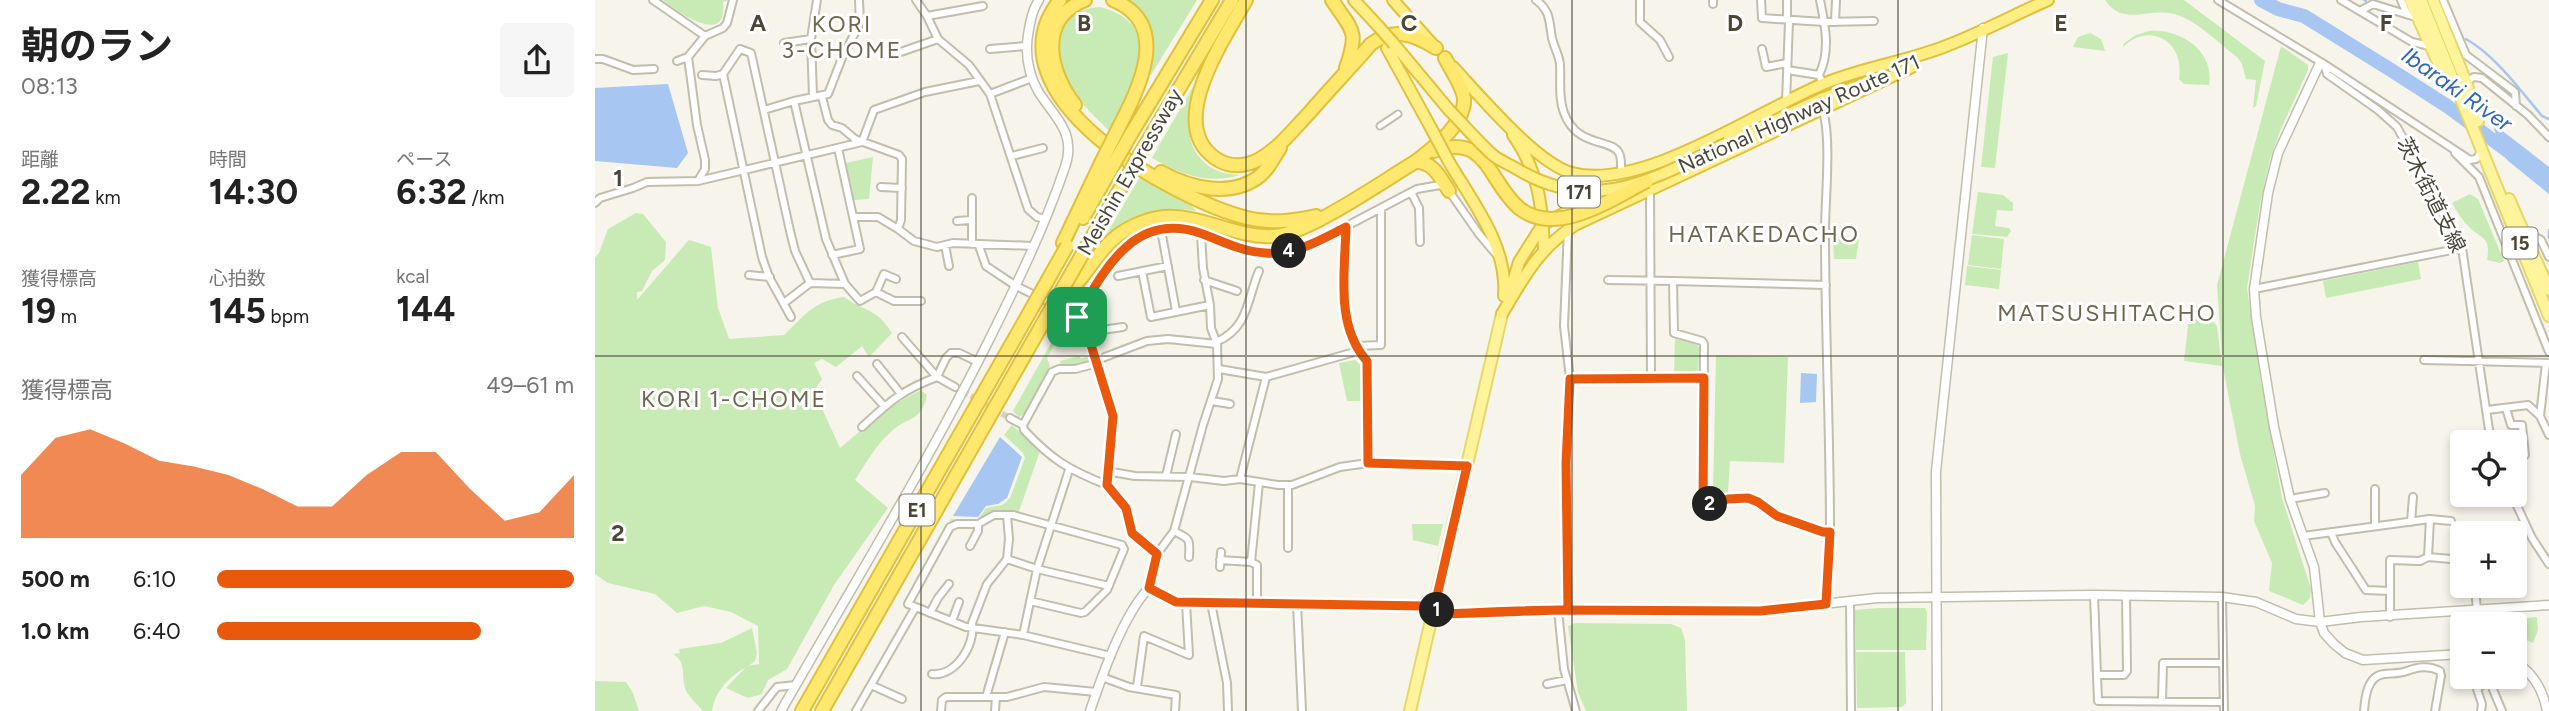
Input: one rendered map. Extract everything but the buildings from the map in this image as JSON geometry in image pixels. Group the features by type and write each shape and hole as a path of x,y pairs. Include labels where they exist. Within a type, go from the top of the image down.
{"highway":[{"path":"1059,0 1049,17 1046,29 1043,56 1046,68 1059,99 1099,138 1138,167 1176,189 1231,214 1265,222 1283,222 1330,213"},
{"path":"1085,0 1076,4 1060,19 1055,31 1052,57 1067,94 1089,120 1107,135 1171,177 1212,189 1237,186 1260,176 1268,168 1283,142 1371,44 1381,37 1394,33 1417,36 1436,48"},
{"path":"1112,0 1131,10 1138,19 1146,40 1139,86 1125,131"},
{"name":"Meishin Expressway","path":"802,711 1033,306 1125,131 1212,0"},
{"name":"Meishin Expressway","path":"823,711 1047,316 1088,256 1127,177 1232,0"},
{"path":"1246,0 1200,90 1195,119 1197,133 1208,154 1218,161 1237,166 1257,161 1283,142"},
{"path":"1332,0 1353,31 1354,39 1343,75"},
{"name":"National Highway Route 171","path":"1393,0 1500,118 1551,163 1568,172 1584,176 1621,174 1677,155 1786,102 1821,79 1945,47"},
{"name":"National Highway Route 171","path":"1356,2 1391,46 1495,156 1533,179 1557,188 1599,192 1649,185 1727,143 1821,99 1912,68 1945,47 2047,0"},
{"path":"1391,46 1449,162 1497,246 1505,284 1502,314"},
{"path":"1088,256 1117,236 1144,221 1158,217 1186,216 1244,234 1274,236 1300,230 1415,162 1459,120 1463,109 1461,91 1445,58"},
{"path":"1428,152 1450,146 1463,146 1477,153 1519,208 1527,214 1539,219 1566,218 1649,185 1912,68"},
{"path":"1500,118 1531,165 1540,198 1544,248"},
{"path":"1502,314 1519,262 1543,224 1635,179 1677,155"},
{"path":"1415,162 1424,162 1431,166 1449,191"},
{"path":"1502,314 1544,248 1568,229 1649,185"}],"main road":[{"name":"15","path":"2410,0 2430,46 2441,61 2549,316"},
{"name":"15","path":"2422,0 2441,61 2479,155 2488,170"},
{"name":"15","path":"2422,0 2462,79"},
{"name":"15","path":"2433,0 2478,121 2549,290"},
{"path":"1410,711 1502,314"}],"street":[{"path":"653,0 705,36"},
{"path":"677,61 688,57 705,36 723,28 733,0"},
{"path":"813,96 811,39 817,0"},
{"path":"764,110 828,94 860,23 859,0"},
{"path":"916,0 938,39 969,65 990,94 1028,209 1037,217 1045,219"},
{"path":"781,711 946,425 1016,286 1066,163 1067,137 1063,124 1039,92 1027,61 1026,46 1030,23 1039,0"},
{"path":"1536,0 1547,10 1551,21 1553,42 1560,65 1561,102 1568,121 1584,138 1617,149 1621,174"},
{"path":"1640,0 1640,22 1653,32 1669,57"},
{"path":"1761,0 1762,18 1824,22 1874,21"},
{"path":"1786,102 1787,0"},
{"path":"1762,49 1766,67 1787,66 1821,79 1826,61 1820,0"},
{"path":"1835,22 1836,0"},
{"path":"2218,0 2470,160 2479,155"},
{"path":"2341,0 2412,42 2430,46"},
{"path":"2360,11 2373,4 2410,15 2401,0"},
{"path":"2443,0 2466,55 2515,92 2516,106"},
{"path":"927,16 983,6"},
{"path":"1937,711 1936,471 1983,28"},
{"path":"784,43 811,39"},
{"path":"895,54 938,39"},
{"path":"990,49 1026,46"},
{"path":"702,75 723,74 740,49 751,52 795,251 810,283"},
{"path":"688,57 697,125 705,160 705,169 698,181"},
{"path":"595,59 603,59 633,70 654,69"},
{"path":"2322,64 2278,153 2268,193 2254,289 2274,427 2290,499 2314,566 2320,622 2334,645 2363,660 2450,655"},
{"name":"茨木街道支線","path":"2322,64 2326,74 2378,110 2397,127 2462,248 2489,430"},
{"path":"723,74 762,257 791,317"},
{"path":"990,94 1032,78"},
{"path":"2462,79 2482,78 2537,123 2549,137"},
{"path":"862,142 874,110 925,92 979,81"},
{"path":"822,97 832,125 842,128 855,139 902,159 901,220 898,229"},
{"path":"794,101 826,239 845,285 860,301 876,292 884,274 896,279"},
{"path":"1822,108 1826,126 1825,339 1830,532 1826,604"},
{"path":"1380,126 1398,114"},
{"path":"595,203 600,198 647,182 698,181 862,142"},
{"path":"2450,146 2479,177 2549,352"},
{"path":"832,255 860,248 838,148"},
{"path":"1012,156 1043,148"},
{"path":"1077,317 1109,263 1123,248 1140,237 1175,228 1201,234 1250,252 1269,254 1305,248 1411,192 1431,185 1449,191 1502,265"},
{"path":"1649,185 1651,379"},
{"path":"881,187 902,188"},
{"path":"1411,192 1419,208 1420,242"},
{"path":"972,198 971,220 976,245 986,266 1016,286 1077,317 1087,332 1113,416 1106,471 1107,485"},
{"path":"1219,369 1266,377 1357,348 1381,345 1384,251 1381,208"},
{"path":"854,216 879,216 914,241 937,247 953,243 1034,246"},
{"path":"957,221 971,220"},
{"path":"1346,227 1344,310 1357,348 1367,361 1368,463"},
{"path":"1568,229 1564,326 1570,379 1566,463 1568,610"},
{"path":"1161,230 1176,311"},
{"path":"1090,711 1129,618 1149,588 1157,554 1174,531 1212,401 1219,369 1217,343 1211,328 1210,305 1204,280 1201,234"},
{"path":"2537,238 2541,240 2549,257"},
{"path":"945,245 949,267"},
{"path":"2254,289 2462,248"},
{"path":"1118,276 1168,266"},
{"path":"1142,271 1151,317 1210,305"},
{"path":"1157,554 1132,533 1126,508 1107,485 1069,470 1040,447 1024,430 1023,425 1052,372 1075,369 1147,341 1168,339 1217,343 1234,332 1251,301 1253,284 1259,271"},
{"path":"749,275 770,277"},
{"path":"1204,280 1237,291"},
{"path":"1608,280 1826,285"},
{"path":"1674,281 1674,333 1702,341 1704,344 1703,502 1707,505 1728,499 1748,498 1777,516 1830,532"},
{"path":"784,303 810,283 845,285"},
{"path":"876,292 894,301 921,301"},
{"path":"1087,332 1123,327"},
{"path":"902,337 937,377 955,387"},
{"path":"862,427 910,387 937,377 951,353 959,353 978,362"},
{"path":"2424,360 2547,363 2540,416"},
{"path":"877,364 901,394"},
{"path":"856,376 884,406"},
{"path":"1240,479 1266,377"},
{"path":"1570,379 1704,378"},
{"path":"1212,401 1230,404"},
{"path":"2487,410 2528,404 2540,416 2549,435"},
{"path":"2506,408 2511,425 2522,425 2522,430"},
{"path":"1010,418 1023,425"},
{"path":"1166,476 1176,434"},
{"path":"1106,471 1135,476 1224,481 1240,479 1288,485 1340,467 1368,463 1467,466"},
{"path":"1023,635 1037,569 1069,470"},
{"path":"1251,562 1259,483"},
{"path":"1288,485 1288,548"},
{"path":"2375,489 2375,526"},
{"path":"2290,499 2325,493"},
{"path":"2411,522 2413,497"},
{"path":"2518,507 2532,538 2549,564"},
{"path":"932,674 942,675 947,672 967,652 974,628 972,623 987,584 1007,559 1007,515"},
{"path":"1030,601 1081,613 1098,601 1109,586 1124,549 1122,545 1007,515 994,516 978,524 957,524 950,527 908,604 974,628 1023,635 1111,656"},
{"path":"2303,536 2430,519 2451,521"},
{"path":"2428,557 2430,519"},
{"path":"970,547 978,531 978,524"},
{"path":"1174,531 1190,541 1189,557"},
{"path":"2331,532 2366,590 2390,591"},
{"path":"1221,552 1220,564 1251,562 1257,565 1257,603"},
{"path":"2390,617 2390,560 2420,561 2428,557 2450,559"},
{"path":"1007,559 1109,586"},
{"path":"930,613 949,584"},
{"path":"1149,588 1169,599 1186,603 1425,606 1444,614 1558,610 1760,611 1850,600 2094,595 2251,600 2296,619 2320,622 2549,605"},
{"path":"2094,595 2098,701 2224,702"},
{"path":"2097,675 2124,675 2127,671 2126,596"},
{"path":"2222,597 2224,711"},
{"path":"2476,598 2477,611"},
{"path":"1850,600 1851,711"},
{"path":"952,621 959,602"},
{"path":"1137,687 1144,636 1189,655 1186,603"},
{"path":"1211,603 1227,683 1228,711"},
{"path":"1297,603 1302,711"},
{"path":"856,711 915,608"},
{"path":"1558,610 1567,680 1576,711"},
{"path":"986,697 1005,632"},
{"path":"2416,657 2416,667"},
{"path":"2162,701 2163,663 2223,663"},
{"path":"2364,711 2365,694 2375,677 2405,672 2416,667 2439,671 2441,676 2435,711"},
{"path":"2527,671 2537,682 2547,711"},
{"path":"1102,677 1176,695 1175,711"},
{"path":"1547,684 1567,680"},
{"path":"758,711 777,687 796,685"},
{"path":"871,685 902,699"},
{"path":"941,711 942,701 946,697 1007,696 1044,687 1096,692"},
{"path":"2477,689 2482,704 2480,711"},
{"path":"2494,689 2502,711"},
{"path":"995,711 996,697"}],"green space":[{"path":"663,0 729,0 723,2 722,16 718,23 710,25 690,18"},
{"path":"1129,0 1197,0 1151,75 1150,34 1143,15"},
{"path":"2105,0 2184,0 2265,61 2256,106 2253,108 2256,80 2246,79 2237,57 2199,27 2183,17 2165,12 2120,13"},
{"path":"1101,7 1122,16 1135,29 1140,44 1134,79 1110,132 1069,87 1059,61 1058,46 1065,25 1083,10"},
{"path":"2149,31 2172,33 2193,44 2207,62 2209,85 2184,84 2179,79 2177,54 2163,39 2144,36 2133,39 2123,47 2123,44 2136,35"},
{"path":"2090,33 2101,39 2105,51 2073,47 2078,37"},
{"path":"2281,46 2308,65 2308,70 2270,159 2247,288 2282,498 2311,589 2310,598 2303,605 2269,591 2272,563 2254,521 2255,506 2240,454 2223,368 2217,285"},
{"path":"2008,53 1995,168 1981,167 1993,57"},
{"path":"1198,78 1201,80 1189,118 1192,143 1197,154 1206,163 1221,172 1240,175 1216,179 1194,176 1152,158"},
{"path":"873,157 869,199 854,200 846,163"},
{"path":"1140,177 1190,204 1196,211 1171,209 1147,212 1126,222 1105,237"},
{"path":"1978,192 2003,195 2013,203 2013,211 1997,210 1995,226 2009,228 2011,231 2007,237 1972,234"},
{"path":"2470,194 2478,199 2504,261 2500,263 2487,260 2487,243 2466,224 2452,203"},
{"path":"636,213 643,214 666,242 665,260 652,271 642,291 637,292 637,300 689,240 711,247 718,308 729,339 784,335 817,306 844,297 881,319 892,333 869,357 862,346 836,367 822,359 814,363 822,379 814,391 840,448 886,409 921,390 927,395 918,414 887,435 855,480 888,508 834,585 787,669 768,680 762,694 748,698 726,688 746,667 724,685 716,697 712,711 703,711 688,694 681,662 673,654 680,653 679,649 721,643 752,628 757,653 755,661 748,666 759,664 758,626 731,612 704,606 677,613 655,594 608,583 595,574 595,258 608,229"},
{"path":"1837,235 1859,239 1856,259 1834,259 1833,239"},
{"path":"1972,235 2004,239 2001,269 1968,265"},
{"path":"2418,262 2421,279 2326,298 2323,281"},
{"path":"1967,266 2001,270 1999,289 1965,285"},
{"path":"2189,316 2210,318 2217,326 2222,366 2184,361"},
{"path":"1064,320 1065,326 1047,358 1050,366 1024,414 1019,417 1013,411"},
{"path":"1675,339 1695,343 1699,347 1698,371 1693,375 1674,374"},
{"path":"1092,354 1093,361 1074,367 1060,365 1060,361 1080,356 1081,359"},
{"path":"1716,355 1788,357 1784,463 1730,461 1728,492 1713,495"},
{"path":"1355,360 1363,367 1362,401 1347,401 1339,363"},
{"path":"1012,425 1040,451 1018,514 1010,513 978,521 950,521 978,519 986,508 1002,505 1010,498 1025,458 1004,435"},
{"path":"1412,524 1443,524 1438,546 1413,540"},
{"path":"1925,608 1926,650 1856,650 1855,610"},
{"path":"2537,617 2538,630 2533,643 2527,640 2527,618"},
{"path":"1576,623 1671,624 1681,628 1685,640 1687,711 1586,711 1578,692 1568,626"},
{"path":"1856,652 1905,652 1906,703 1902,707 1857,708"},
{"path":"595,681 626,682 639,711 595,711"}],"water":[{"path":"668,84 688,153 677,168 595,161 595,88"},
{"path":"2491,122 2549,167 2549,194 2507,160"},
{"path":"1801,373 1817,374 1816,402 1800,403"},
{"path":"1000,437 1022,457 1007,498 998,504 986,506 978,517 953,516"}],"waterway":[{"name":"Ibaraki River","path":"2261,0 2278,9 2304,16 2447,106 2517,158"},
{"path":"2466,39 2497,64 2542,116 2549,119"},
{"path":"2549,230 2549,238"}],"tunnel":[{"path":"955,387 1010,418"}],"district":[{"name":"KORI 3-CHOME","path":"842,37"},
{"name":"HATAKEDACHO","path":"1764,234"},
{"name":"MATSUSHITACHO","path":"2107,313"},
{"name":"KORI 1-CHOME","path":"734,399"}],"route":[{"path":"1077,317 1087,332 1113,416 1106,471 1107,485 1126,508 1132,533 1157,554 1149,588 1176,602 1384,604 1425,606 1444,614 1558,610 1760,611 1826,604 1830,532 1777,516 1748,498 1728,499 1707,505 1703,502 1704,378 1570,379 1566,463 1568,610 1558,610 1527,611 1444,614 1434,609 1467,466 1368,463 1367,361 1358,351 1344,310 1346,227 1305,248 1269,254 1250,252 1189,230 1175,228 1140,237 1123,248 1109,263 1077,317"}]}
